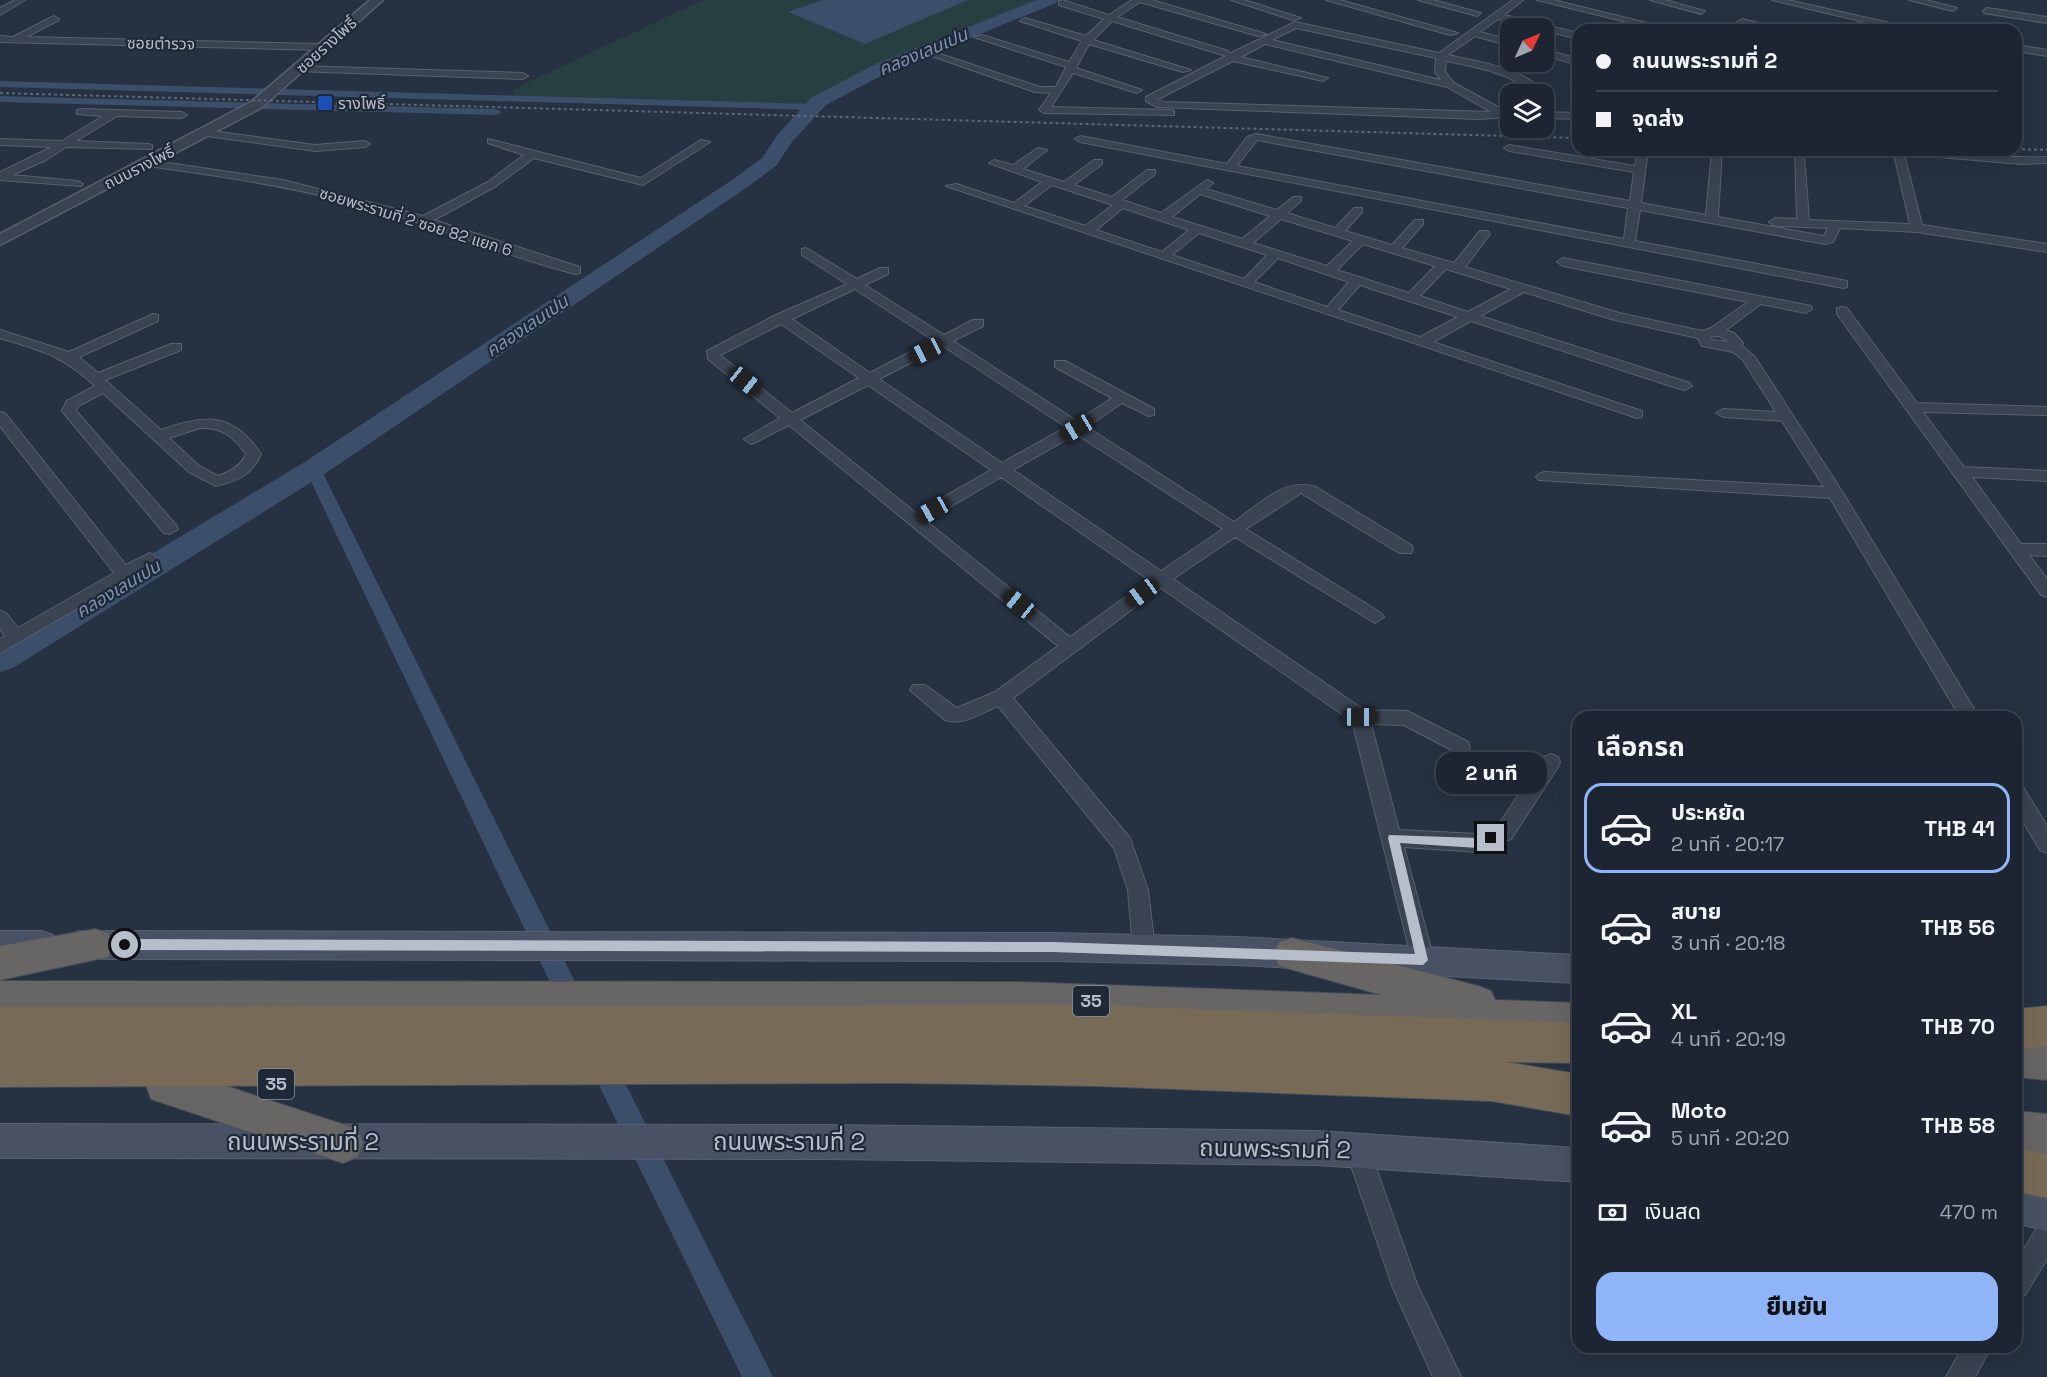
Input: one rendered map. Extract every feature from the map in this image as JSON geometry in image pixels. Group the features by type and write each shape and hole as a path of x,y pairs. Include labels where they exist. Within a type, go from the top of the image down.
{"highway":[{"path":"0,963 95,945"},
{"path":"1292,954 1536,1019"},
{"name":"35","path":"0,998 1053,1000 1211,1004 1572,1021"},
{"path":"0,1027 1114,1026 1442,1040 1572,1042"},
{"path":"2022,1028 2047,1026"},
{"path":"2022,1059 2047,1061"},
{"path":"0,1066 874,1062 1095,1065 1491,1080 1572,1094"},
{"name":"35","path":"0,1087 848,1080 1357,1090 1572,1100"},
{"path":"165,1085 344,1143"},
{"path":"2022,1132 2047,1134"},
{"path":"2022,1171 2047,1176"}],"main road":[{"path":"0,945 491,944 586,947 758,945 1144,949 1423,960 1572,969"},
{"path":"2022,1017 2047,1020"},
{"name":"ถนนพระรามที่ 2","path":"0,1141 691,1142 1317,1148 1572,1165"},
{"path":"2022,1194 2047,1196"},
{"path":"2022,1207 2047,1213"}],"street":[{"path":"0,12 21,0"},
{"name":"ซอยรางโพธิ์","path":"273,92 377,0"},
{"path":"1500,111 1450,85 1263,38 1140,0 1110,17 1089,41 1058,91 1050,97 1044,110 1500,122"},
{"path":"1235,0 1296,18"},
{"path":"1330,0 1453,33"},
{"path":"1450,85 1440,72 1442,56 1519,0"},
{"path":"1541,0 1645,24"},
{"path":"1654,0 1701,11"},
{"path":"1776,0 1890,24"},
{"path":"1795,0 1893,24"},
{"path":"1913,0 1953,8"},
{"path":"1423,2 1477,13"},
{"path":"1062,3 1227,55 1323,78"},
{"path":"1987,11 2047,20"},
{"path":"1396,18 1406,12"},
{"path":"1496,16 1572,35"},
{"path":"14,39 54,19"},
{"path":"1025,21 1186,70"},
{"path":"1742,22 1751,24"},
{"path":"1500,114 1479,116 1161,105 1150,99 1227,55 1295,25 1442,56 1507,74 1530,84"},
{"path":"1473,33 1500,40"},
{"path":"979,37 1137,90"},
{"name":"ซอยตำรวจ","path":"0,39 322,47"},
{"path":"2022,40 2047,43"},
{"path":"2022,49 2047,53"},
{"path":"934,55 1040,90 1058,91 1063,95 1069,110"},
{"path":"1554,55 1572,60"},
{"path":"298,69 523,76"},
{"name":"ถนนรางโพธิ์","path":"0,240 204,133 273,92"},
{"path":"81,112 182,115"},
{"path":"0,177 42,158 116,112"},
{"path":"1554,115 1572,116"},
{"path":"1554,123 1572,124"},
{"path":"204,133 315,148 365,144"},
{"path":"1231,166 1251,139 1256,137 1825,240 1829,239 1835,226"},
{"path":"1080,139 1843,284"},
{"path":"492,141 532,154 644,182 705,142"},
{"path":"0,142 148,147"},
{"path":"1509,148 1638,170"},
{"path":"1015,170 1042,150"},
{"path":"424,220 492,184 532,154"},
{"path":"1629,243 1642,156"},
{"path":"1717,156 1717,220"},
{"path":"1798,156 1803,222"},
{"path":"1899,156 1917,228"},
{"path":"1966,156 2047,160"},
{"path":"1065,186 1098,162"},
{"name":"ซอยพระรามที่ 2 ซอย 82 แยก 6","path":"148,163 251,176 326,192 424,220 576,270"},
{"path":"994,163 1685,386"},
{"path":"1087,231 1151,172"},
{"path":"0,177 77,184"},
{"path":"1016,207 1051,181"},
{"path":"1164,217 1210,181"},
{"path":"952,186 1636,414"},
{"path":"1200,191 1630,320 1709,333"},
{"path":"1244,244 1281,215 1297,199"},
{"path":"1337,232 1358,210"},
{"path":"1717,220 1917,228 2047,248"},
{"path":"1395,249 1419,222"},
{"path":"1164,256 1197,229"},
{"path":"1457,268 1484,234"},
{"path":"1329,271 1361,239"},
{"path":"806,252 1234,529 1376,617"},
{"path":"1247,283 1275,254"},
{"path":"1563,262 1806,309"},
{"path":"1412,297 1444,264"},
{"path":"884,271 781,318 713,353 1070,646"},
{"path":"1330,311 1358,280"},
{"path":"1422,342 1522,288"},
{"path":"1759,300 1709,333 1704,340 1712,346 1723,349 1734,346 1748,357 1835,493 1966,711"},
{"path":"1842,311 2047,591"},
{"path":"69,357 153,318"},
{"path":"781,318 1360,717 1407,718 1461,747"},
{"path":"752,439 945,342 978,323"},
{"path":"0,334 69,357 101,382 194,469 216,481 234,476 251,464 254,454 229,427 211,422 188,425 160,436"},
{"path":"170,529 69,411 72,404 101,382 176,347"},
{"path":"1060,364 1149,412"},
{"path":"915,520 1077,428 1122,397"},
{"path":"1912,407 2047,411"},
{"path":"1723,413 1786,417"},
{"path":"0,416 124,574"},
{"path":"1961,472 2047,476"},
{"path":"1544,477 1835,493"},
{"path":"919,690 951,715 959,715 1001,697 1160,580 1293,489 1302,488 1405,549"},
{"path":"2017,549 2047,550"},
{"path":"0,648 150,559"},
{"path":"0,617 16,638"},
{"path":"1001,697 1123,844 1138,890 1144,949"},
{"path":"1360,717 1423,960"},
{"path":"1393,838 1478,843 1504,833 1551,762"},
{"path":"2022,803 2047,844"},
{"path":"1358,1151 1406,1288 1447,1377"},
{"path":"2022,1276 2047,1235"},
{"path":"1960,1377 1974,1353"}],"green space":[{"path":"703,0 822,0 789,12 865,44 968,0 1038,0 856,77 807,105 514,95 512,91"}],"water":[{"path":"822,0 968,0 865,44 788,12"}],"waterway":[{"name":"คลองเลนเปน","path":"0,660 313,469 742,182 769,162 785,138 819,101 884,67 1050,0"},
{"path":"0,84 813,107"},
{"path":"0,99 496,112"},
{"path":"313,469 573,1004"},
{"path":"600,1060 696,1257 758,1377"}],"railway":[{"path":"0,93 1572,138"},
{"path":"2022,149 2047,150"}],"place":[{"name":"รางโพธิ์","path":"325,103"}],"route":[{"path":"125,945 1053,947 1236,951 1423,960 1393,838 1478,843 1491,838"}]}
